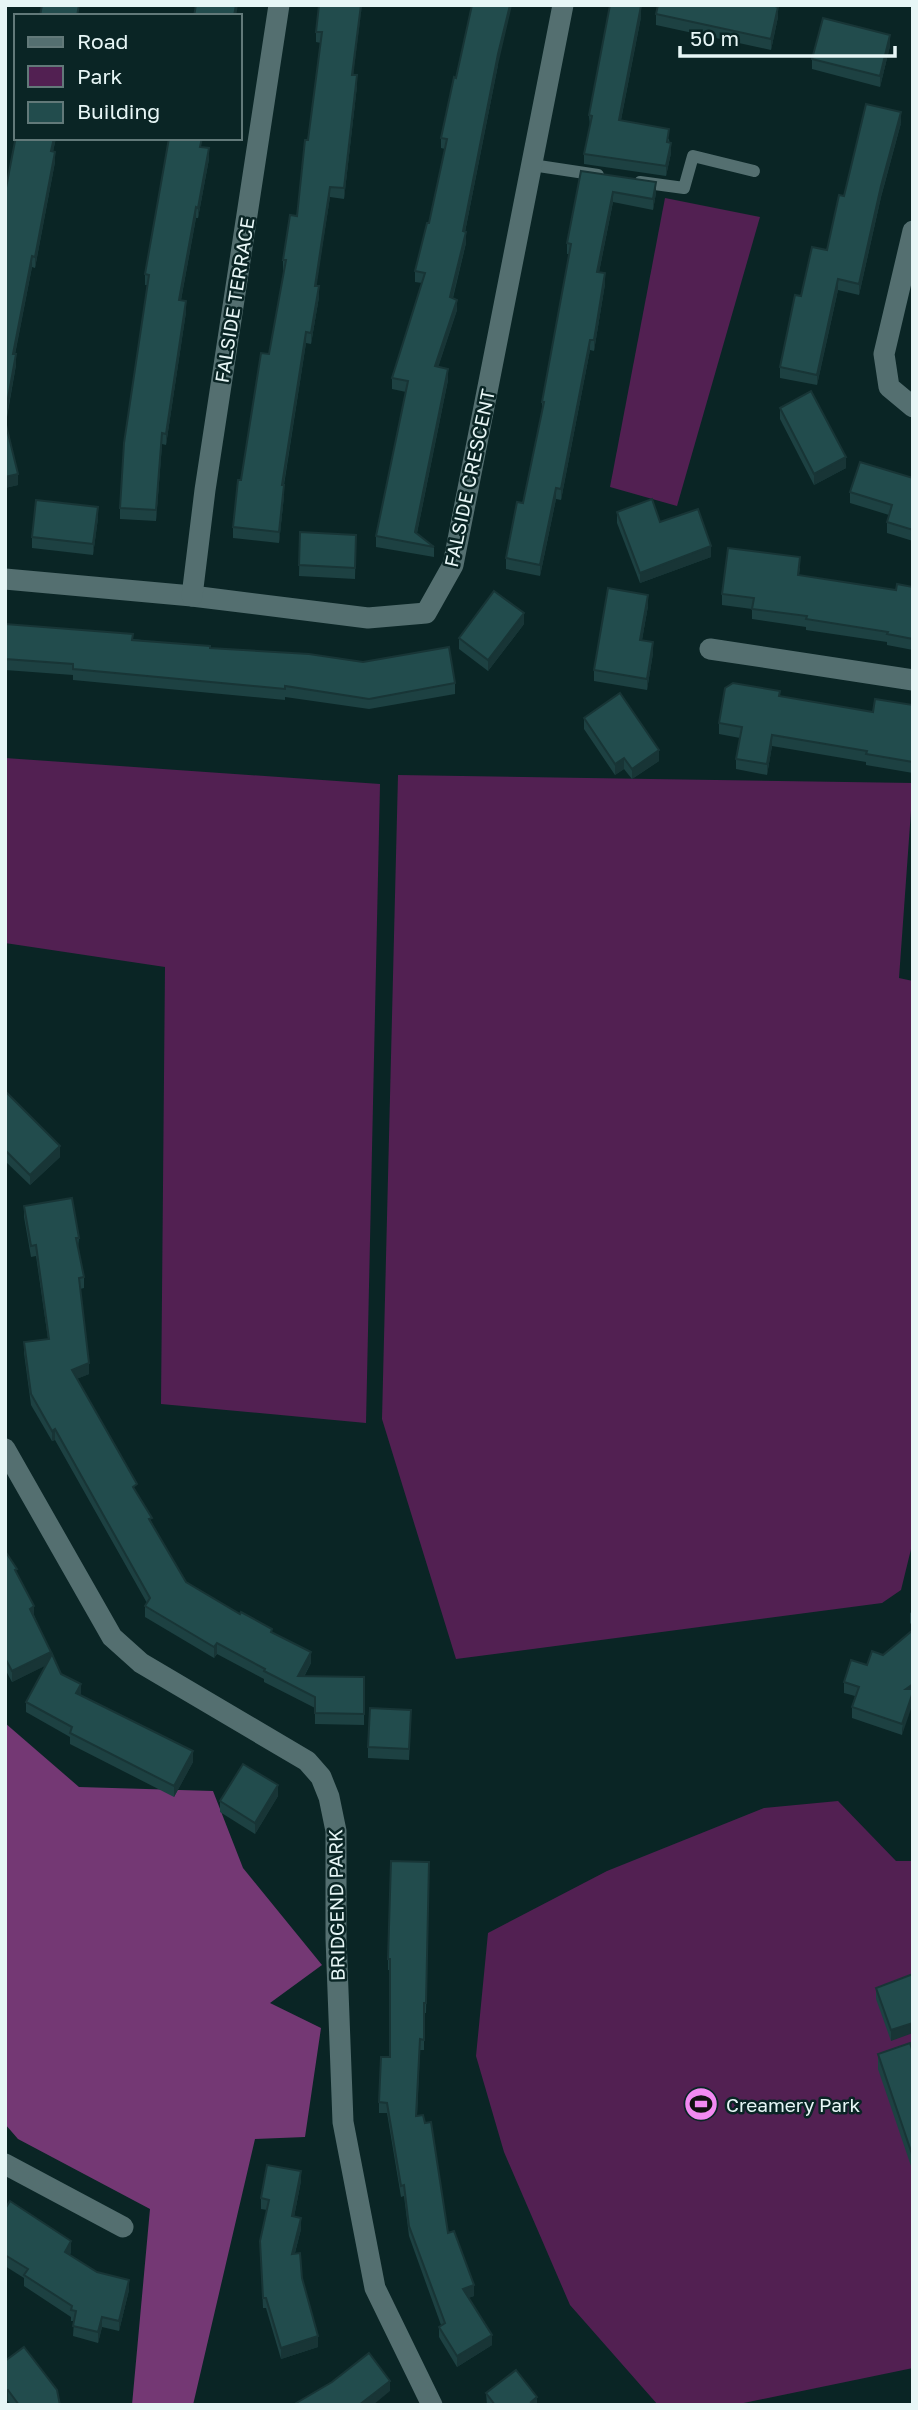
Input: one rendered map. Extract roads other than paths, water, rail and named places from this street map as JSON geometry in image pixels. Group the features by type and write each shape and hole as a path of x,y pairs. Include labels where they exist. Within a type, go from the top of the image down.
{"street":[{"name":"FALSIDE TERRACE","path":"192,596 205,490 279,5"},
{"name":"FALSIDE CRESCENT","path":"5,579 192,596 368,618 426,613 453,565 563,5"},
{"path":"913,231 884,354 889,387 913,407"},
{"path":"710,649 913,680"},
{"name":"BRIDGEND PARK","path":"5,1449 113,1637 141,1663 307,1761 321,1777 329,1797 336,1831 335,1938 343,2122 375,2288 432,2405"},
{"path":"6,2166 123,2227"}],"lane":[{"path":"532,165 684,188 693,156 754,171"}],"place":[{"name":"Creamery Park","path":"701,2104"}]}
